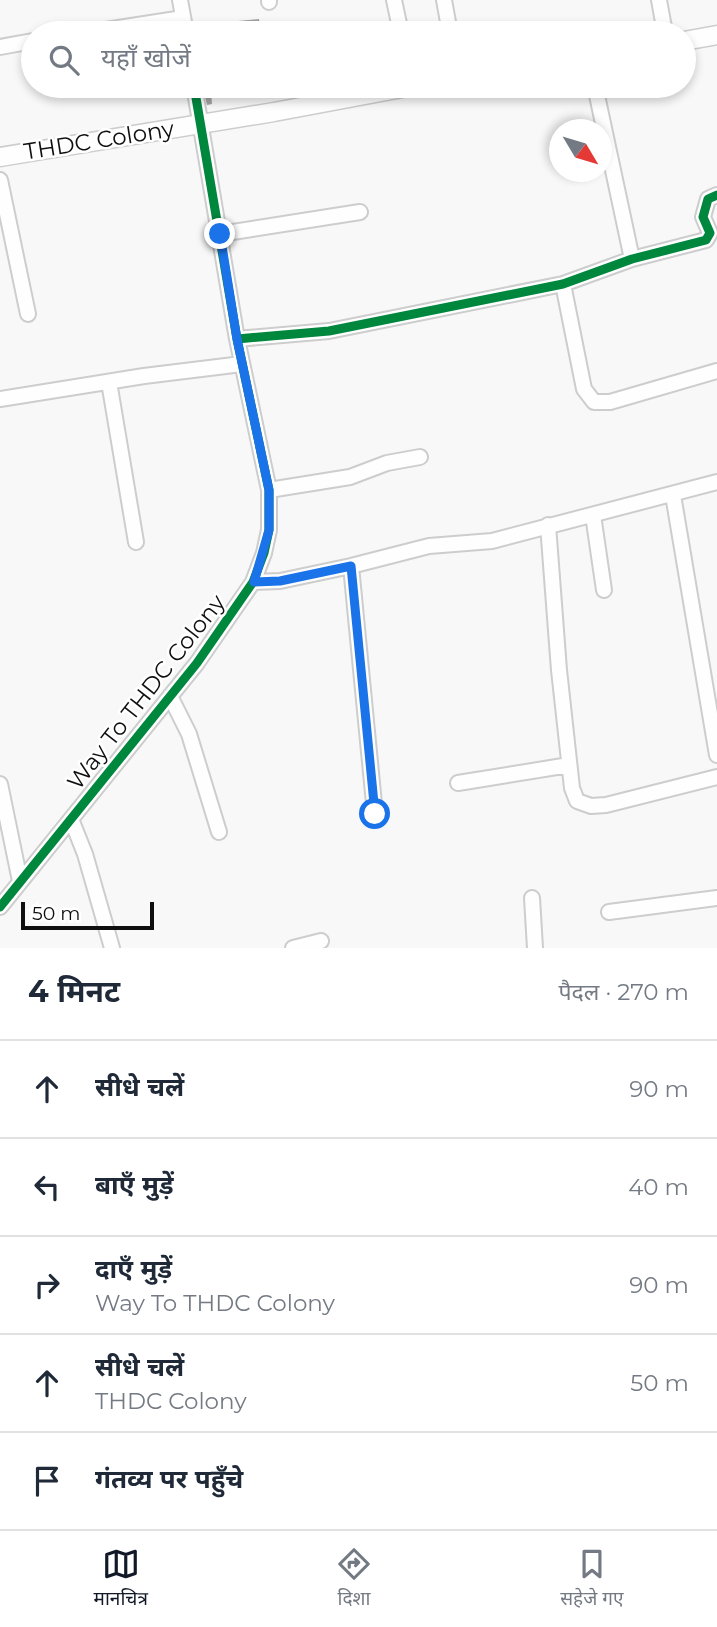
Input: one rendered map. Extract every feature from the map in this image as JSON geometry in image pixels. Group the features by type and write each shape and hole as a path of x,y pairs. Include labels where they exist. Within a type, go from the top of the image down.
{"street":[{"path":"180,0 184,21"},
{"path":"394,0 398,21"},
{"path":"444,0 448,21"},
{"path":"659,0 663,21"},
{"path":"164,21 183,18"},
{"path":"696,39 717,35"},
{"path":"0,47 21,43"},
{"name":"THDC Colony","path":"196,98 241,359"},
{"name":"THDC Colony","path":"0,157 345,98"},
{"path":"598,98 632,259"},
{"path":"0,180 28,314"},
{"path":"237,339 329,331 563,284 632,259 706,240 710,233 703,217 708,199 717,195"},
{"path":"220,234 360,212"},
{"path":"563,284 584,389 594,402 610,402 717,371"},
{"path":"0,399 241,359"},
{"name":"Way To THDC Colony","path":"0,907 197,663 254,582 269,530 269,490 241,359"},
{"path":"109,382 136,542"},
{"path":"269,490 350,477 387,463 420,457"},
{"path":"254,582 280,581 351,566 412,549 492,541 717,482"},
{"path":"673,495 717,755"},
{"path":"593,515 604,590"},
{"path":"548,525 569,765 577,801 591,806 606,805 717,778"},
{"path":"351,566 375,814"},
{"path":"170,696 189,734 219,832"},
{"path":"458,783 569,765"},
{"path":"0,784 20,881"},
{"path":"71,819 85,854 112,948"},
{"path":"532,898 532,948"},
{"path":"608,912 717,898"},
{"path":"293,948 321,941"}],"building":[{"path":"205,98 212,98 212,104 207,105"}],"cycle path":[{"path":"0,907 197,663 253,582 264,553 269,530 269,490 237,339 196,98"},
{"path":"237,339 329,331 563,284 632,259 706,240 710,233 703,217 708,199 717,195"}],"route":[{"path":"220,234 237,339 269,490 269,530 254,582 280,581 351,566 375,814"}]}
